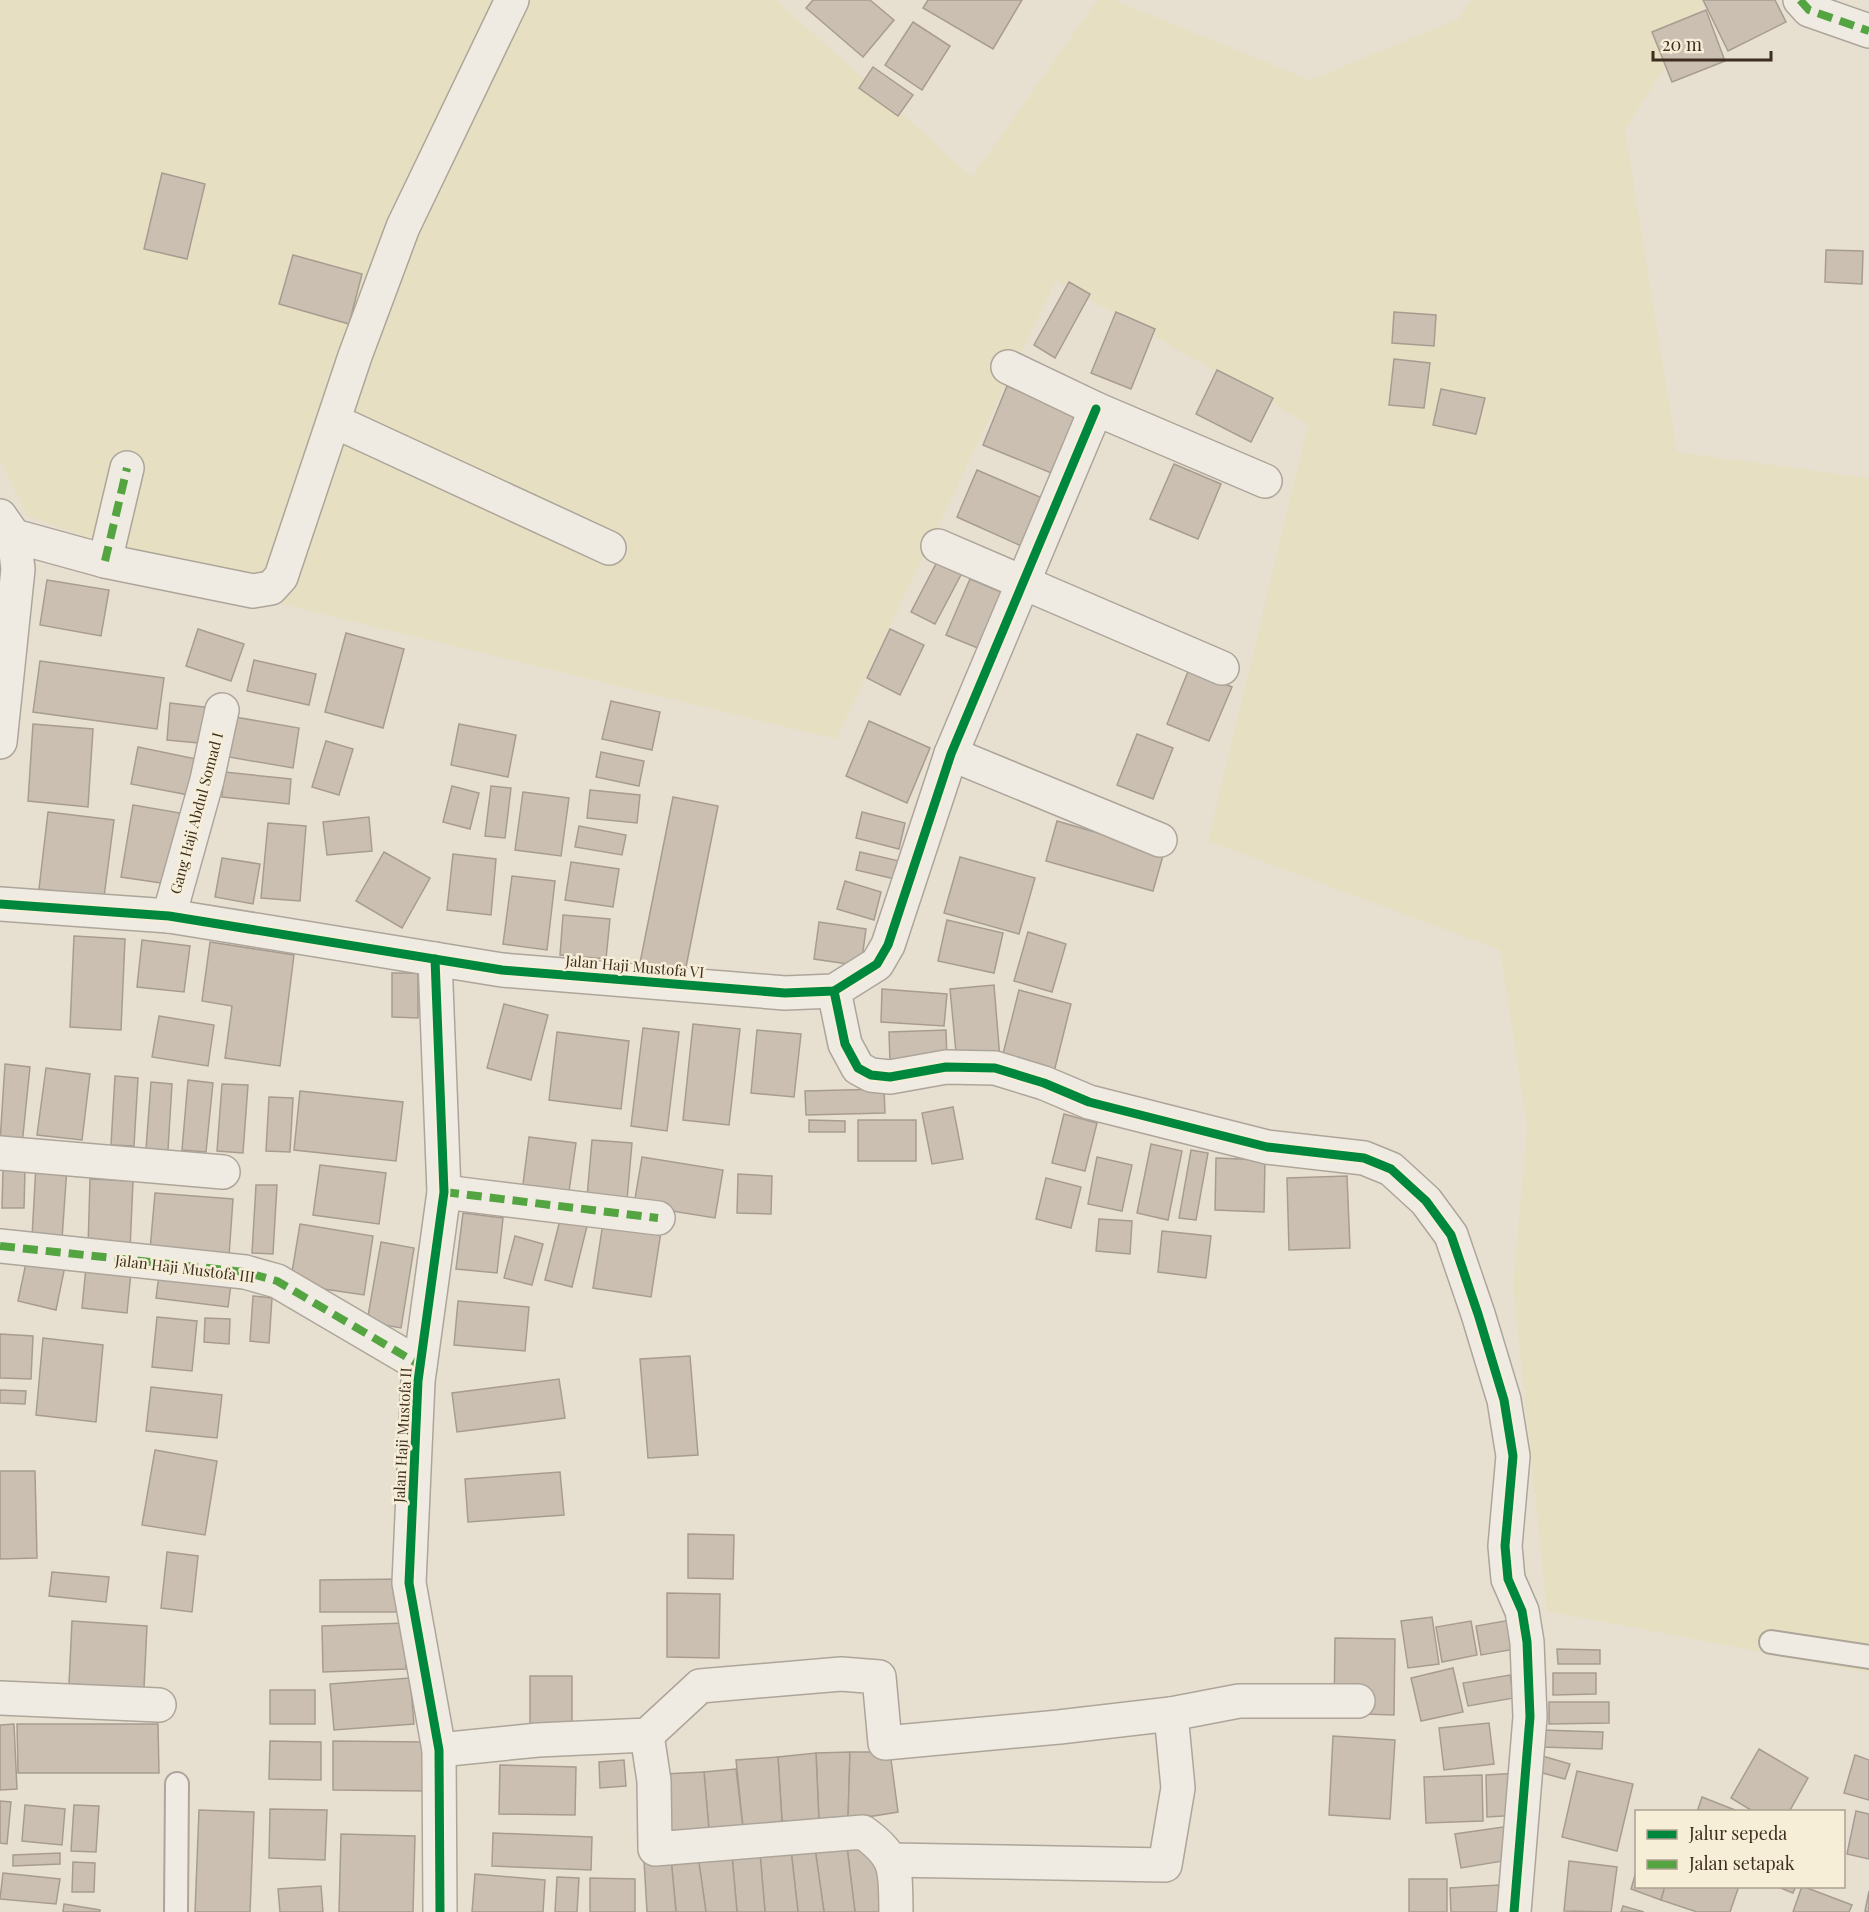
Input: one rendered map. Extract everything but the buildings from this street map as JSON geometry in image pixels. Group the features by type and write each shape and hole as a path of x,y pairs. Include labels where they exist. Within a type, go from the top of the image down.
{"street":[{"path":"7,526 105,561 253,591 271,588 281,576 354,356 403,227 512,0"},
{"path":"1800,0 1809,10 1869,31"},
{"path":"1008,367 1096,409 1265,481"},
{"path":"1096,409 951,754 888,945 877,964 834,992 845,1044 858,1068 871,1075 890,1077 946,1067 995,1068 1044,1083 1089,1102 1267,1147 1364,1158 1391,1169 1426,1201 1451,1235 1478,1314 1504,1400 1513,1456 1505,1546 1508,1579 1522,1611 1527,1642 1530,1717 1514,1912"},
{"path":"334,421 609,548"},
{"path":"105,561 127,468"},
{"path":"0,742 18,569 7,526"},
{"path":"938,546 1222,668"},
{"name":"Gang Haji Abdul Somad I","path":"169,916 207,780 222,710"},
{"path":"951,754 1160,840"},
{"name":"Jalan Haji Mustofa VI","path":"0,903 169,916 525,972 785,993 834,992"},
{"name":"Jalan Haji Mustofa II","path":"435,959 444,1192 420,1365 410,1583 439,1750 440,1912"},
{"path":"0,1154 223,1172"},
{"path":"444,1192 658,1218"},
{"name":"Jalan Haji Mustofa III","path":"0,1246 245,1272 277,1281 420,1365"},
{"path":"439,1750 538,1740 647,1735 700,1686 841,1674 879,1677 885,1743 1171,1714 1239,1701 1358,1701"},
{"path":"0,1698 159,1705"},
{"path":"891,1860 1165,1864 1178,1788 1171,1714"},
{"path":"647,1735 654,1782 655,1849 862,1832 883,1846 895,1868 896,1912"}],"lane":[{"path":"1771,1642 1869,1657"},
{"path":"176,1912 177,1784"}],"shaded area":[{"path":"0,0 776,0 972,177 1097,0 1114,0 1310,80 1458,19 1471,0 1707,0 1625,130 1677,452 1869,478 1869,1673 1547,1611 1513,1288 1527,1127 1500,950 1208,841 1308,424 1056,280 836,739 268,601 27,516 0,461"}],"marked path":[{"path":"1800,0 1809,10 1869,31"},
{"path":"105,561 127,468"},
{"path":"444,1192 658,1218"},
{"path":"0,1246 245,1272 277,1281 420,1365"}],"cycle path":[{"path":"0,904 169,916 502,970 785,993 834,991 877,964 888,945 951,754 1096,409"},
{"path":"435,959 444,1192 418,1381 409,1583 439,1750 440,1912"},
{"path":"834,991 845,1044 858,1068 871,1075 890,1077 946,1067 995,1068 1044,1083 1089,1102 1267,1147 1364,1158 1391,1169 1426,1201 1451,1235 1478,1314 1504,1400 1513,1456 1505,1546 1508,1579 1522,1611 1527,1642 1530,1717 1514,1912"}]}
